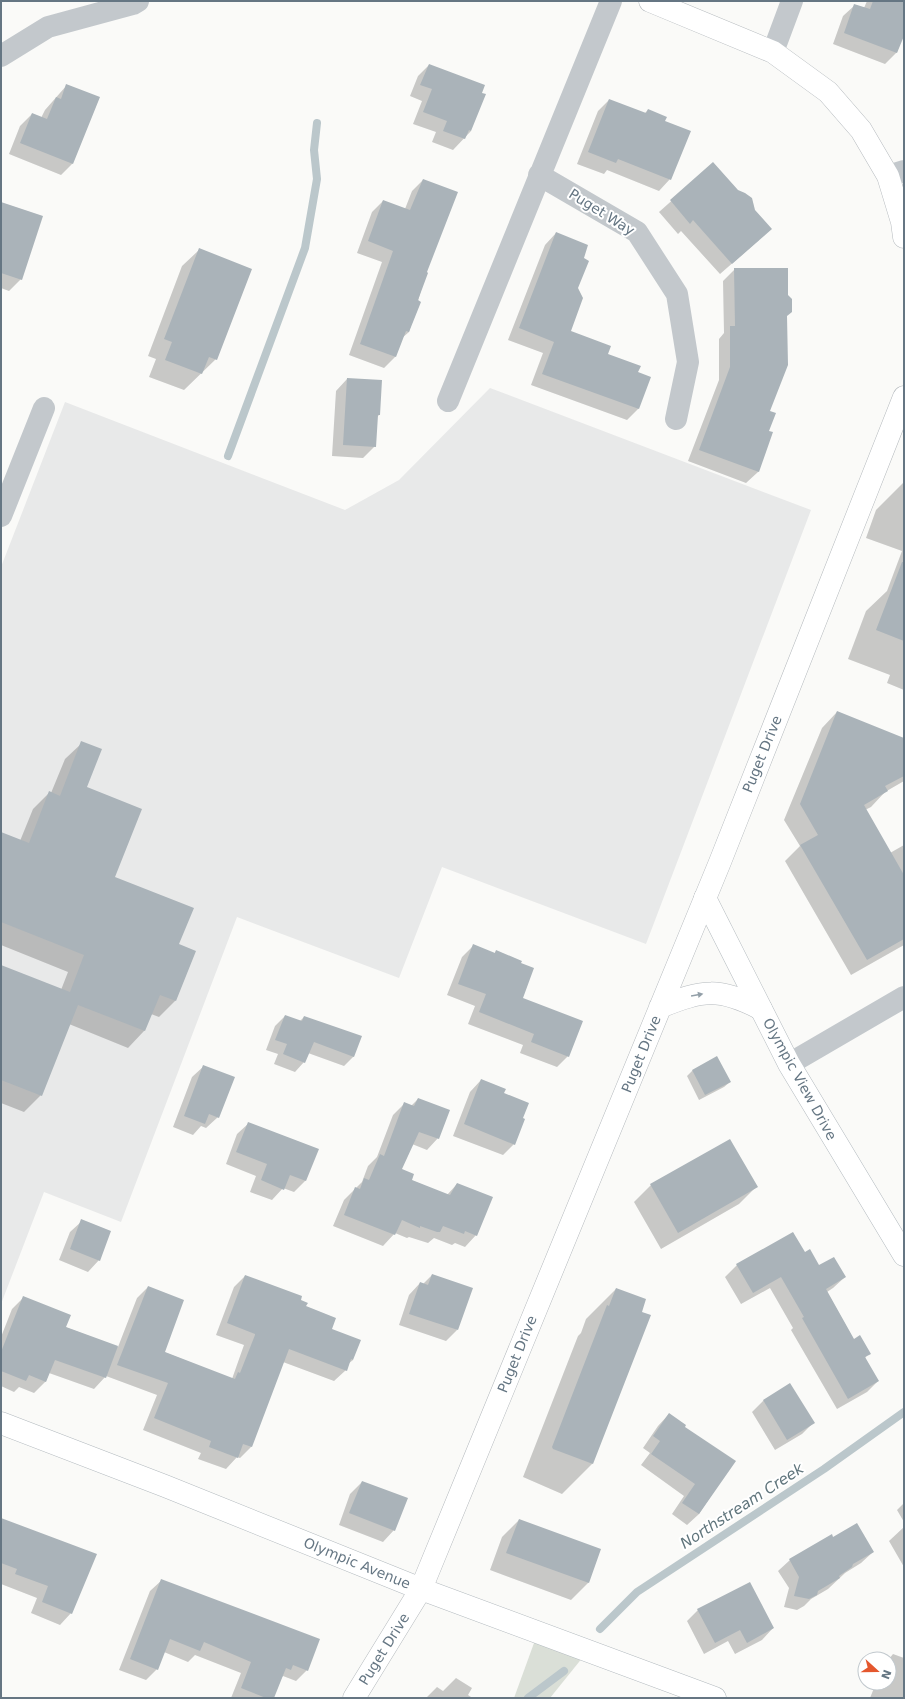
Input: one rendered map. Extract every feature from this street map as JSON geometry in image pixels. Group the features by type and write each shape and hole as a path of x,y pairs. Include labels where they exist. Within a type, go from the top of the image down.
{"main road":[{"path":"650,1 773,52 828,92 856,122 896,173 904,237"},
{"name":"Puget Drive","path":"354,1698 421,1589 705,898 904,399"},
{"name":"Olympic View Drive","path":"705,898 788,1064 904,1255"},
{"path":"660,1007 688,996 705,993 741,999 761,1009"},
{"name":"Olympic Avenue","path":"1,1423 165,1486 421,1589 703,1696"}],"street":[{"path":"1,56 48,28 134,4 138,1"},
{"path":"448,401 611,1"},
{"path":"773,52 792,1"},
{"name":"Puget Way","path":"539,175 637,232 676,294 688,362 676,419"},
{"path":"1,516 44,408"},
{"path":"788,1064 904,997"}],"shaded area":[{"path":"490,388 811,510 646,944 442,867 399,978 237,917 121,1222 44,1192 1,1304 1,567 65,402 345,510 399,480"},
{"path":"538,1632 583,1657 550,1698 514,1698"}],"building":[{"path":"873,1 904,1 904,36 897,53 844,33 854,4 870,9"},
{"path":"429,64 485,85 482,93 486,94 471,131 469,130 465,139 443,131 447,121 423,112 432,89 420,85"},
{"path":"66,84 100,97 73,164 20,143 32,113 47,119 56,97 61,99"},
{"path":"609,99 646,113 648,109 667,117 665,121 691,131 671,180 618,159 616,163 588,152"},
{"path":"713,162 738,190 752,198 755,210 772,229 732,264 693,220 690,224 670,200"},
{"path":"423,179 458,192 427,272 428,273 418,300 421,302 409,332 406,331 396,357 360,344 393,251 368,241 383,200 410,210"},
{"path":"1,202 43,216 22,280 1,273"},
{"path":"556,232 588,245 584,258 589,261 578,288 583,298 571,331 611,346 608,354 641,366 638,372 651,377 639,409 542,374 554,342 519,328"},
{"path":"199,248 252,269 217,360 209,357 202,374 165,360 172,342 164,339"},
{"path":"734,268 788,268 788,295 792,299 792,312 787,316 788,365 770,411 776,413 769,431 773,432 759,472 699,450 730,367 730,326 735,326"},
{"path":"347,378 382,380 376,447 343,445"},
{"path":"902,562 904,562 904,641 876,630"},
{"path":"837,711 904,738 904,776 885,786 888,791 864,805 904,875 904,939 867,960 800,845 818,835 800,804"},
{"path":"81,741 102,749 87,787 142,809 115,877 194,908 179,944 196,951 176,1001 160,995 145,1031 78,1005 42,1096 1,1080 1,965 70,992 84,955 1,922 1,832 29,843 49,791 60,796"},
{"path":"473,944 495,953 496,950 534,968 523,998 583,1021 569,1057 531,1042 534,1034 479,1012 486,994 458,984"},
{"path":"285,1015 302,1021 304,1016 362,1036 354,1057 314,1042 305,1063 283,1054 287,1044 275,1040"},
{"path":"717,1056 731,1082 705,1095 692,1070"},
{"path":"203,1065 235,1077 219,1118 209,1114 205,1124 184,1116"},
{"path":"481,1079 506,1089 504,1093 529,1103 523,1118 525,1119 515,1145 464,1124"},
{"path":"418,1098 450,1110 439,1139 419,1132 402,1169 414,1174 412,1180 450,1195 457,1183 493,1197 477,1236 465,1231 464,1234 443,1226 440,1232 437,1232 420,1226 420,1228 402,1220 395,1235 344,1215 355,1187 360,1189 364,1178 369,1180 380,1154 384,1156 404,1102 414,1106"},
{"path":"248,1122 319,1149 306,1181 290,1175 284,1190 261,1180 267,1164 236,1152"},
{"path":"730,1139 758,1187 678,1233 650,1184"},
{"path":"81,1219 111,1231 100,1261 70,1249"},
{"path":"793,1232 805,1252 810,1249 819,1265 834,1257 846,1277 826,1289 854,1339 860,1335 871,1354 865,1357 879,1381 848,1399 802,1318 804,1317 781,1277 753,1293 736,1264"},
{"path":"432,1274 473,1288 458,1330 409,1314 420,1282 428,1285"},
{"path":"245,1275 302,1296 301,1300 308,1303 306,1306 336,1318 332,1329 361,1340 353,1360 351,1359 347,1371 289,1349 252,1447 243,1444 238,1458 209,1447 211,1441 154,1418 168,1383 117,1365 148,1286 184,1300 165,1352 235,1379 238,1372 240,1373 255,1335 227,1323"},
{"path":"616,1288 646,1299 642,1312 651,1315 593,1464 553,1449 552,1447 607,1305 609,1306"},
{"path":"23,1296 71,1315 66,1327 118,1346 106,1378 55,1360 46,1382 29,1375 26,1381 1,1371 1,1352"},
{"path":"790,1383 815,1423 787,1440 763,1400"},
{"path":"669,1413 686,1425 685,1427 736,1461 699,1514 682,1503 695,1484 651,1454 660,1441 653,1436"},
{"path":"362,1481 408,1498 395,1531 349,1513"},
{"path":"1,1518 97,1554 72,1614 42,1602 48,1586 15,1574 17,1569 1,1563"},
{"path":"519,1519 601,1549 589,1583 506,1553"},
{"path":"857,1523 874,1552 853,1564 852,1567 839,1576 840,1578 818,1591 817,1595 809,1599 794,1596 799,1577 789,1559 832,1534 833,1537"},
{"path":"161,1579 320,1639 308,1671 293,1665 291,1670 286,1668 274,1698 266,1698 241,1688 251,1662 204,1642 200,1651 170,1639 158,1670 130,1659"},
{"path":"750,1582 774,1628 747,1643 740,1630 715,1643 697,1609"}],"waterway":[{"path":"228,456 305,248 317,179 314,150 317,123"},
{"name":"Northstream Creek","path":"600,1629 637,1592 824,1469 904,1412"},
{"name":"Northstream Creek","path":"528,1698 564,1671"}]}
